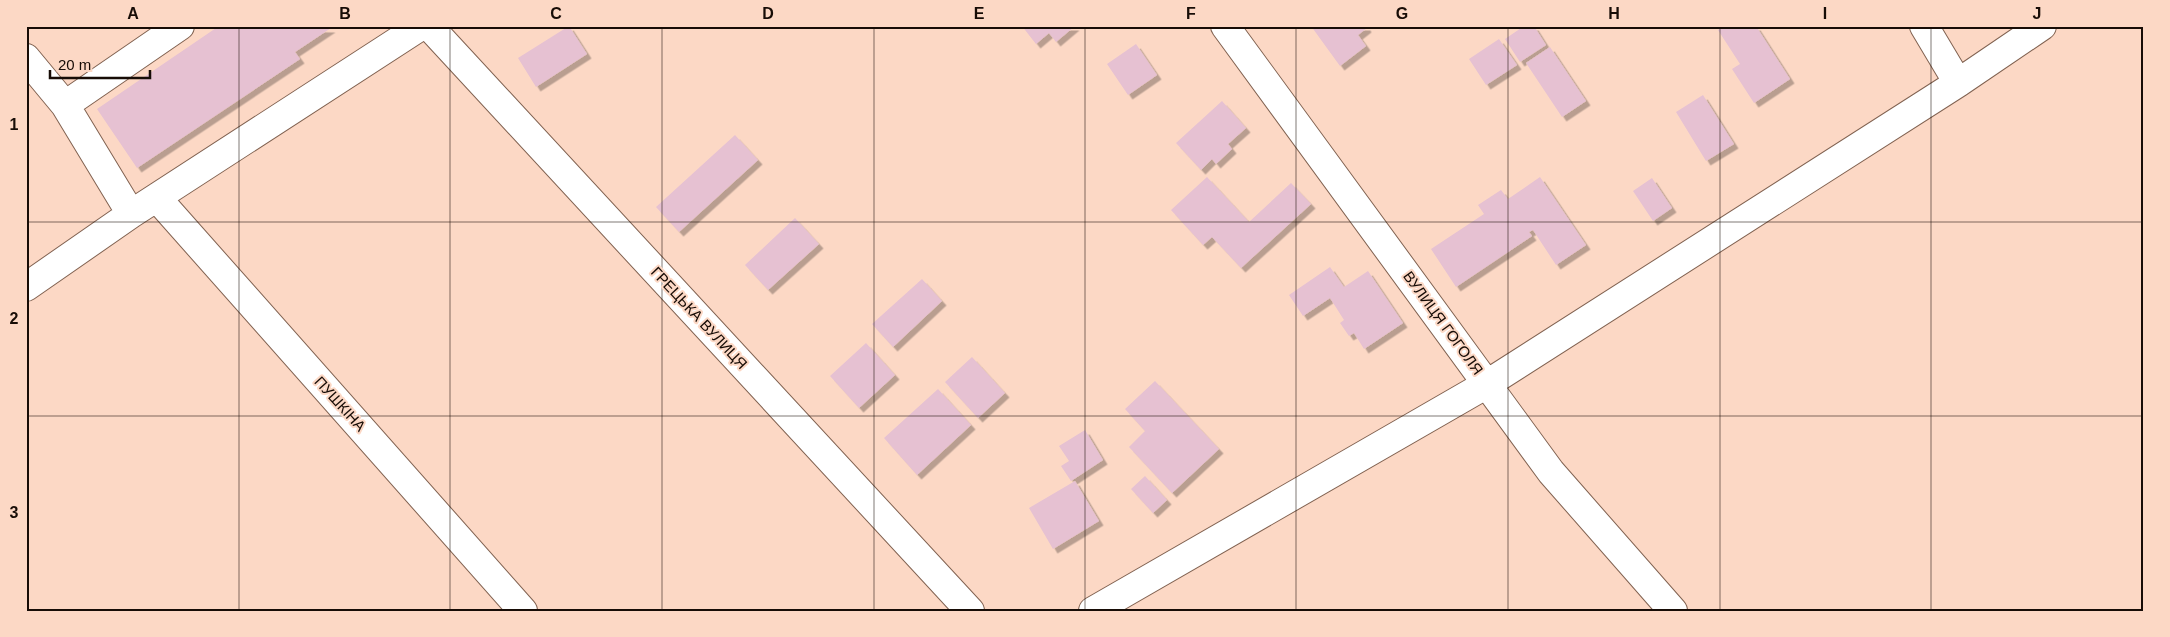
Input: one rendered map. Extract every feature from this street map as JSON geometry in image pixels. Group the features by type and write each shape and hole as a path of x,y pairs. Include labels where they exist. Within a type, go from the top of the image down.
{"street":[{"path":"65,104 180,26"},
{"path":"26,287 131,214 421,26"},
{"name":"ГРЕЦЬКА ВУЛИЦЯ","path":"429,26 970,611"},
{"name":"ВУЛИЦЯ ГОГОЛЯ","path":"1225,26 1552,472 1673,611"},
{"path":"1924,26 1958,83"},
{"path":"1093,611 1487,384 1958,83 2042,26"},
{"path":"26,58 65,104 131,214"},
{"name":"ПУШКІНА","path":"157,198 524,611"}],"building":[{"path":"219,26 331,28 295,52 300,59 137,168 97,109"},
{"path":"569,26 587,54 536,87 518,58"},
{"path":"1022,26 1075,26 1056,42 1049,33 1036,44"},
{"path":"1311,26 1366,26 1367,28 1358,35 1366,46 1340,66"},
{"path":"1524,26 1534,26 1546,45 1520,62 1505,39"},
{"path":"1725,26 1756,26 1790,79 1754,103 1732,69 1740,64 1718,30"},
{"path":"1499,39 1517,65 1486,85 1469,59"},
{"path":"1136,44 1157,75 1128,95 1107,64"},
{"path":"1550,47 1586,101 1562,117 1526,63"},
{"path":"1703,95 1734,144 1706,161 1676,112"},
{"path":"1222,101 1246,128 1228,144 1232,149 1216,164 1212,159 1201,170 1176,143"},
{"path":"735,135 758,160 679,232 656,207"},
{"path":"1207,177 1249,222 1291,183 1311,204 1241,268 1212,237 1203,245 1171,210"},
{"path":"1540,177 1586,245 1556,265 1533,230 1529,232 1532,236 1456,287 1431,249 1484,214 1478,205 1501,190 1508,199"},
{"path":"1652,178 1672,208 1653,221 1633,191"},
{"path":"795,218 819,244 768,290 745,265"},
{"path":"1330,267 1344,287 1368,271 1403,323 1364,349 1354,333 1349,336 1340,323 1344,320 1330,298 1303,316 1289,295"},
{"path":"922,279 942,301 893,347 872,324"},
{"path":"866,343 895,375 859,408 830,376"},
{"path":"972,357 1005,393 978,418 945,382"},
{"path":"1155,381 1219,449 1172,493 1129,447 1145,431 1125,409"},
{"path":"938,389 971,425 917,475 884,438"},
{"path":"1085,430 1103,460 1071,481 1061,466 1069,461 1059,446"},
{"path":"1145,476 1167,500 1153,513 1131,489"},
{"path":"1075,481 1099,521 1053,549 1029,508"}]}
